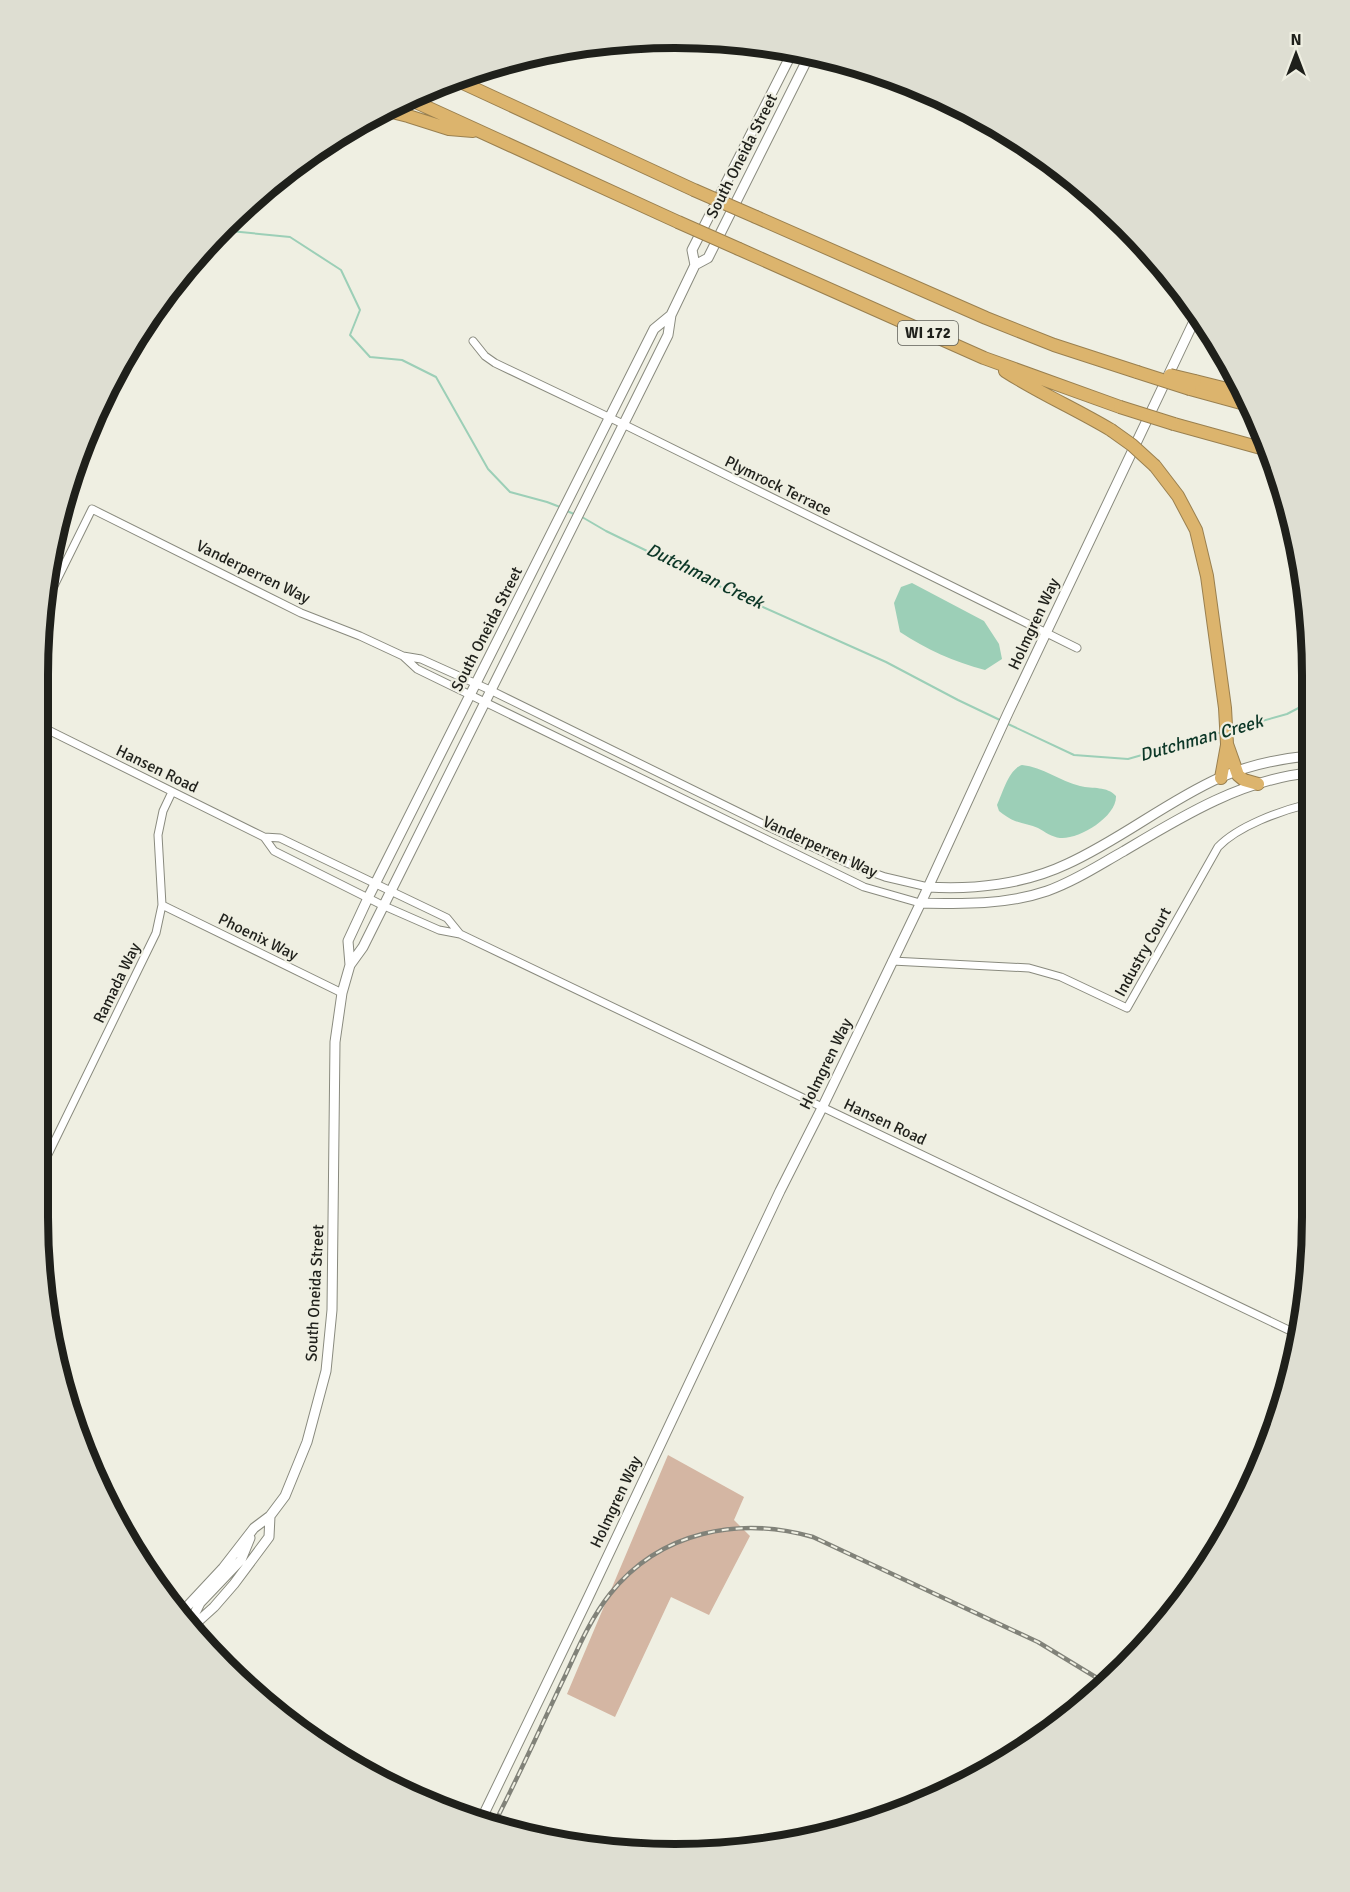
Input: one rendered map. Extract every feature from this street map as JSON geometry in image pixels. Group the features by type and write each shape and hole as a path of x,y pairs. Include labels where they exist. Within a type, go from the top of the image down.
{"highway":[{"name":"WI 172","path":"465,84 694,190 986,318 1054,345 1140,373 1192,385 1239,402"},
{"name":"WI 172","path":"419,103 984,358 1120,407 1259,447"},
{"path":"397,113 449,129 482,132"},
{"path":"984,358 1111,430 1155,466 1178,496 1196,530 1207,576 1225,708 1227,744 1221,778"},
{"path":"1192,385 1234,392"},
{"path":"1227,744 1237,772 1244,780 1258,784"}],"street":[{"name":"South Oneida Street","path":"185,1608 223,1568 255,1528 270,1516 285,1496 307,1442 326,1371 332,1303 335,1042 342,993 350,965 363,946 668,335 671,315 694,265 692,250 789,59"},
{"name":"South Oneida Street","path":"694,265 708,258 806,62"},
{"name":"South Oneida Street","path":"350,965 348,941 368,898 654,329 671,315"},
{"name":"Holmgren Way","path":"483,1814 780,1191 928,887 1193,323"},
{"name":"Plymrock Terrace","path":"473,341 485,356 495,363 610,417 1077,648"},
{"name":"Vanderperren Way","path":"54,585 92,508 301,613 403,656 422,659 490,690 840,860 885,877 928,887 957,889 978,887 1024,878 1065,866 1221,778 1280,760 1302,757"},
{"name":"Vanderperren Way","path":"403,656 417,669 864,887 920,903 964,904 1012,901 1046,891 1073,880 1164,827 1227,794 1302,774"},
{"name":"Hansen Road","path":"48,730 264,837 280,838 447,918 460,934"},
{"name":"Ramada Way","path":"48,1155 151,946 160,920 162,905 158,835 163,811 172,792"},
{"name":"Industry Court","path":"892,961 1029,968 1061,977 1127,1008 1218,847 1225,840 1248,827 1302,806"},
{"name":"Hansen Road","path":"264,837 274,851 382,905 440,930 460,934 1291,1331"},
{"name":"Phoenix Way","path":"162,905 342,993"},
{"path":"197,1622 234,1584 269,1537 270,1516"},
{"path":"193,1617 200,1603 241,1560 255,1528"}],"shaded area":[{"path":"912,583 984,621 999,644 1002,659 985,670 941,654 900,632 894,603 901,587"},
{"path":"1022,765 1037,768 1080,786 1108,791 1116,796 1115,804 1095,826 1068,838 1054,837 1038,828 1015,821 999,811 997,805 1013,771"},
{"path":"668,1455 744,1497 734,1520 750,1536 709,1615 671,1597 615,1717 567,1694"}],"waterway":[{"name":"Dutchman Creek","path":"233,231 290,237 341,270 360,310 350,335 370,357 402,360 436,377 488,469 510,492 560,507"},
{"name":"Dutchman Creek","path":"565,510 576,515"},
{"name":"Dutchman Creek","path":"582,517 754,603 886,662 1002,721"},
{"name":"Dutchman Creek","path":"1230,730 1287,714 1302,706"},
{"name":"Dutchman Creek","path":"1008,724 1074,755 1128,759 1222,732"}],"railway":[{"path":"497,1818 591,1622 603,1603 630,1573 652,1556 677,1543 702,1534 729,1529 757,1528 813,1537 1038,1642 1098,1679"}]}
